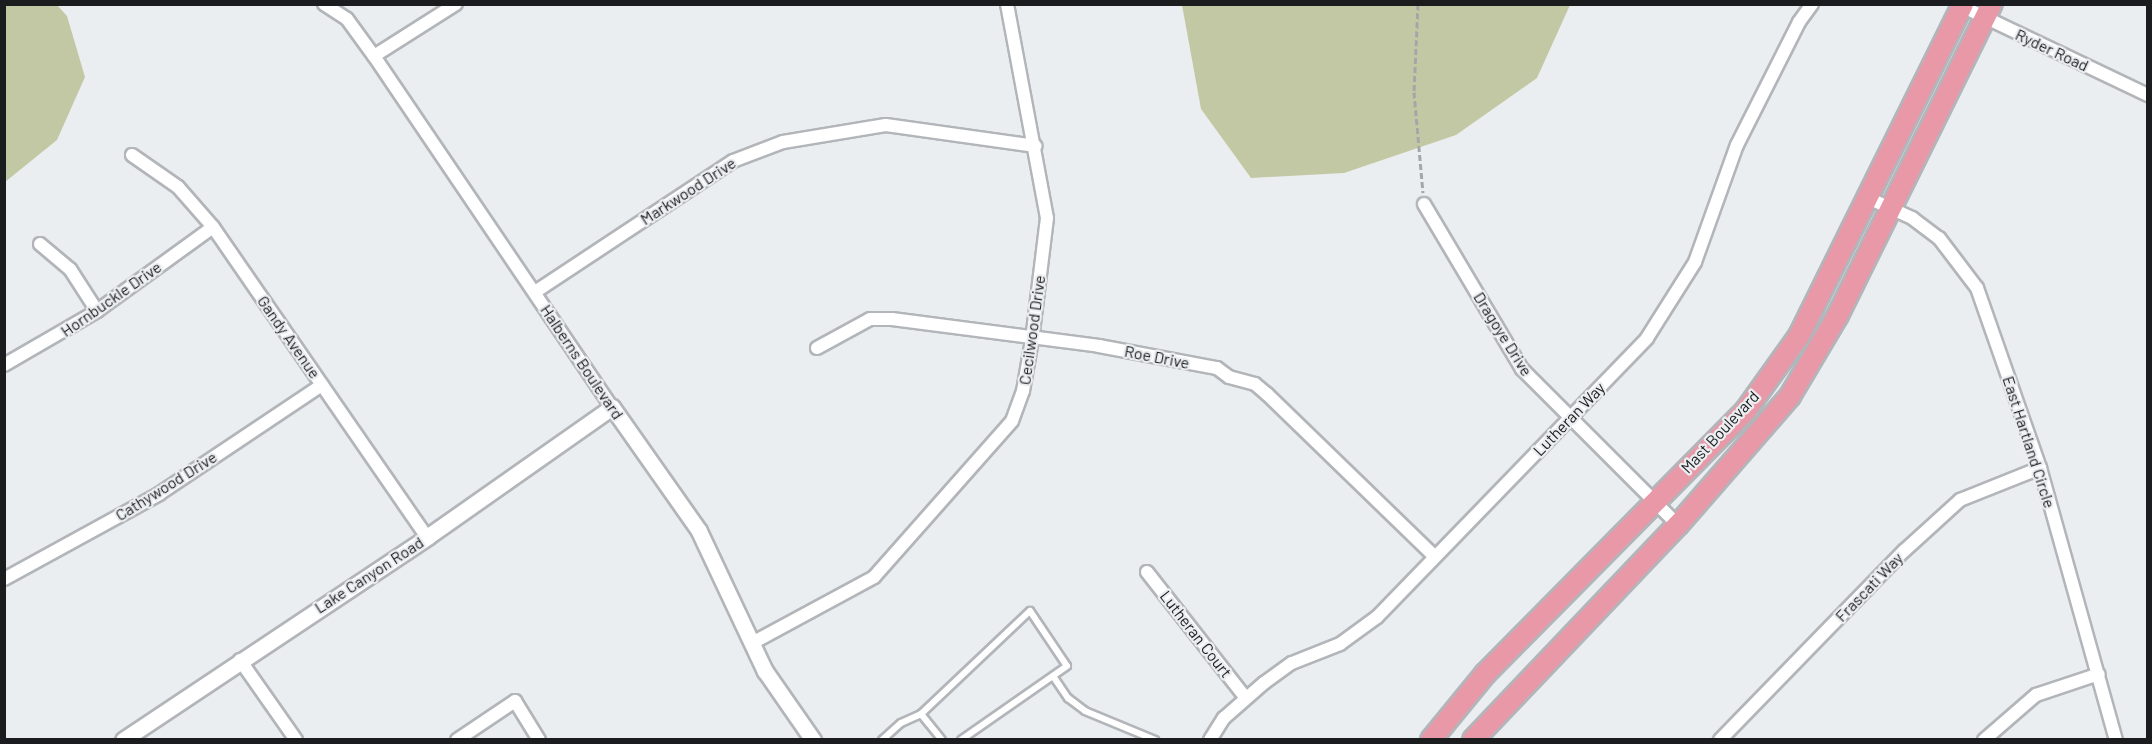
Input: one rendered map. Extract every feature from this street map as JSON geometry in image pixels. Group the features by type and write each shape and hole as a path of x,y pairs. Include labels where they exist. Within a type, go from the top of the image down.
{"main road":[{"name":"Mast Boulevard","path":"1431,740 1485,674 1746,410 1799,336 1961,5"},
{"name":"Mast Boulevard","path":"1473,740 1678,525 1790,396 1838,315 1988,12"}],"street":[{"name":"Halberns Boulevard","path":"324,4 347,19 374,56 699,531 775,687 813,740"},
{"path":"374,56 456,4"},
{"name":"Cecilwood Drive","path":"754,642 864,586 890,562 1012,420 1023,392 1032,340 1047,218 1036,146 1022,94 1006,4"},
{"name":"Lutheran Way","path":"1210,740 1245,697 1292,663 1340,644 1377,617 1434,555 1571,419 1647,338 1674,300 1695,262 1737,145 1799,22 1812,4"},
{"name":"Ryder Road","path":"1961,5 1988,12 2148,95"},
{"name":"Markwood Drive","path":"535,292 733,161 783,142 886,125 1036,146"},
{"name":"Gandy Avenue","path":"132,155 178,187 213,227 427,537"},
{"name":"East Hartland Circle","path":"1866,197 1912,219 1940,238 1977,288 2040,468 2116,740"},
{"name":"Dragoye Drive","path":"1424,204 1522,369 1678,525"},
{"name":"Hornbuckle Drive","path":"4,365 97,311 213,227"},
{"path":"40,244 69,269 97,311"},
{"name":"Roe Drive","path":"817,348 870,319 1032,340 1098,346 1217,368 1229,377 1255,384 1434,555"},
{"name":"Cathywood Drive","path":"4,579 159,494 322,384"},
{"name":"Lake Canyon Road","path":"123,740 427,537 612,407"},
{"name":"Frascati Way","path":"1720,740 1904,551 1960,500 2040,468"},
{"name":"Lutheran Court","path":"1147,572 1245,697"},
{"path":"240,660 296,740"},
{"path":"1984,740 2036,695 2099,674"},
{"path":"457,740 514,701 539,740"}],"lane":[{"path":"882,740 901,723 921,714 1030,611 1067,666 961,740"},
{"path":"1053,676 1068,698 1085,711 1155,740"},
{"path":"921,714 942,740"}],"path":[{"path":"1418,4 1414,92 1424,204"}],"green space":[{"path":"5,4 57,5 67,16 85,77 57,140 5,182"},
{"path":"1182,4 1570,5 1537,78 1456,135 1344,173 1251,178 1201,109"}]}
